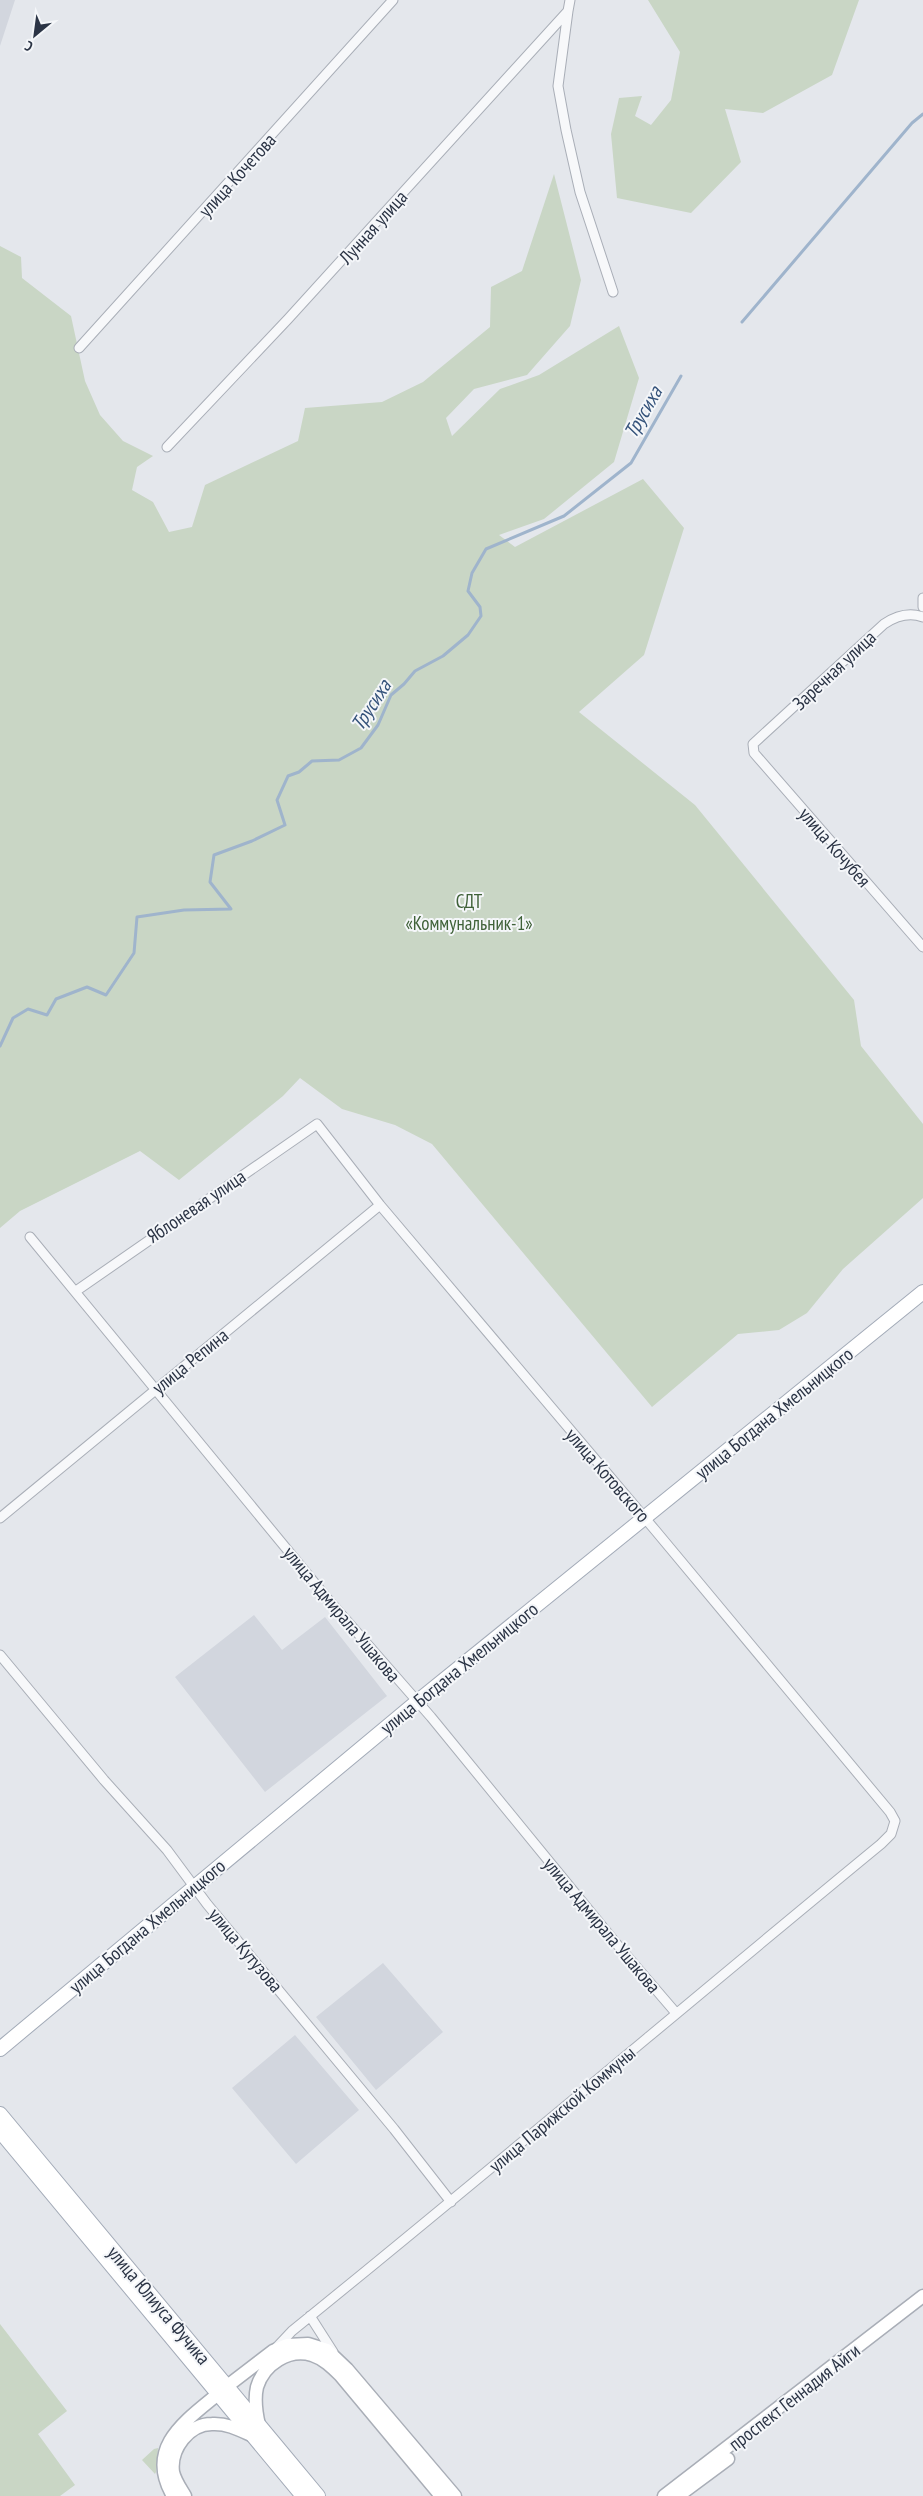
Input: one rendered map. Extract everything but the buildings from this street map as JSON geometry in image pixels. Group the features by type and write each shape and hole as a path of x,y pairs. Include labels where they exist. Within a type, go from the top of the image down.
{"main road":[{"name":"улица Богдана Хмельницкого","path":"0,2049 417,1702 923,1292"},
{"name":"улица Юлиуса Фучика","path":"0,2114 222,2391"},
{"name":"улица Юлиуса Фучика","path":"0,2131 256,2431 318,2496"},
{"name":"проспект Геннадия Айги","path":"664,2496 923,2296"},
{"name":"проспект Геннадия Айги","path":"678,2496 923,2306"},
{"path":"273,2351 287,2345 308,2344 327,2350 336,2357 455,2496"},
{"name":"улица Парижской Коммуны","path":"173,2496 166,2484 163,2464 165,2452 174,2433 222,2391 273,2351"},
{"path":"185,2496 173,2472 175,2454 183,2439 201,2425 224,2425 256,2431 255,2397 265,2372 284,2356 303,2353 312,2355 330,2365 441,2496"},
{"name":"улица Юлиуса Фучика","path":"256,2431 303,2496"}],"street":[{"name":"улица Кочетова","path":"79,348 394,0"},
{"path":"570,0 558,86 580,192 613,292"},
{"name":"Лунная улица","path":"167,447 288,319 568,11"},
{"path":"923,598 923,607"},
{"name":"Заречная улица","path":"753,744 884,624 892,618 908,614 923,616"},
{"name":"улица Кочубея","path":"753,744 754,753 923,947"},
{"name":"улица Котовского","path":"317,1124 380,1205 890,1812 895,1821 894,1827"},
{"name":"Яблоневая улица","path":"76,1291 317,1124"},
{"name":"улица Репина","path":"0,1518 380,1205"},
{"name":"улица Адмирала Ушакова","path":"30,1237 327,1598 417,1702 608,1935 676,2013"},
{"name":"улица Кутузова","path":"0,1655 104,1780 167,1850 194,1886 452,2202"},
{"name":"улица Парижской Коммуны","path":"273,2351 310,2316 452,2202 676,2013 881,1844 894,1827"},
{"path":"310,2316 336,2357"}],"shaded area":[{"path":"0,0 15,0 0,46"},
{"path":"254,1615 282,1650 325,1617 387,1696 265,1792 175,1677"},
{"path":"383,1963 443,2032 376,2090 316,2017"},
{"path":"295,2035 359,2110 296,2164 232,2088"}],"green space":[{"path":"648,0 859,0 832,75 763,113 725,109 741,162 691,213 617,198 611,134 619,98 642,96 635,116 651,125 671,100 680,52"},
{"name":"СДТ «Коммунальник-1»","path":"554,174 581,280 570,326 527,375 474,389 446,418 452,436 500,389 539,375 619,326 639,378 614,462 544,519 499,535 515,547 643,479 684,528 644,655 579,712 695,805 854,1000 861,1046 923,1124 923,1198 843,1269 807,1313 779,1330 738,1334 652,1407 432,1144 395,1125 342,1109 300,1078 283,1096 179,1180 140,1151 20,1211 0,1228 0,246 21,257 22,278 71,316 85,381 100,415 123,441 153,456 137,467 132,490 153,502 169,532 192,527 205,485 298,441 305,408 382,402 423,382 490,327 491,287 522,271"},
{"path":"0,2324 67,2411 38,2434 75,2485 60,2496 0,2496"},
{"path":"158,2448 155,2474 142,2460 154,2449"}],"waterway":[{"name":"Трусиха","path":"742,322 912,123 923,114"},
{"name":"Трусиха","path":"0,1046 13,1018 28,1009 47,1015 56,999 87,987 106,995 134,953 137,917 184,910 231,909 210,882 214,855 252,841 285,825 277,800 288,776 299,772 312,761 339,760 361,748 378,725 391,695 415,671 443,656 468,635 481,616 480,607 468,591 472,573 486,549 564,516 631,463 681,376"}]}
